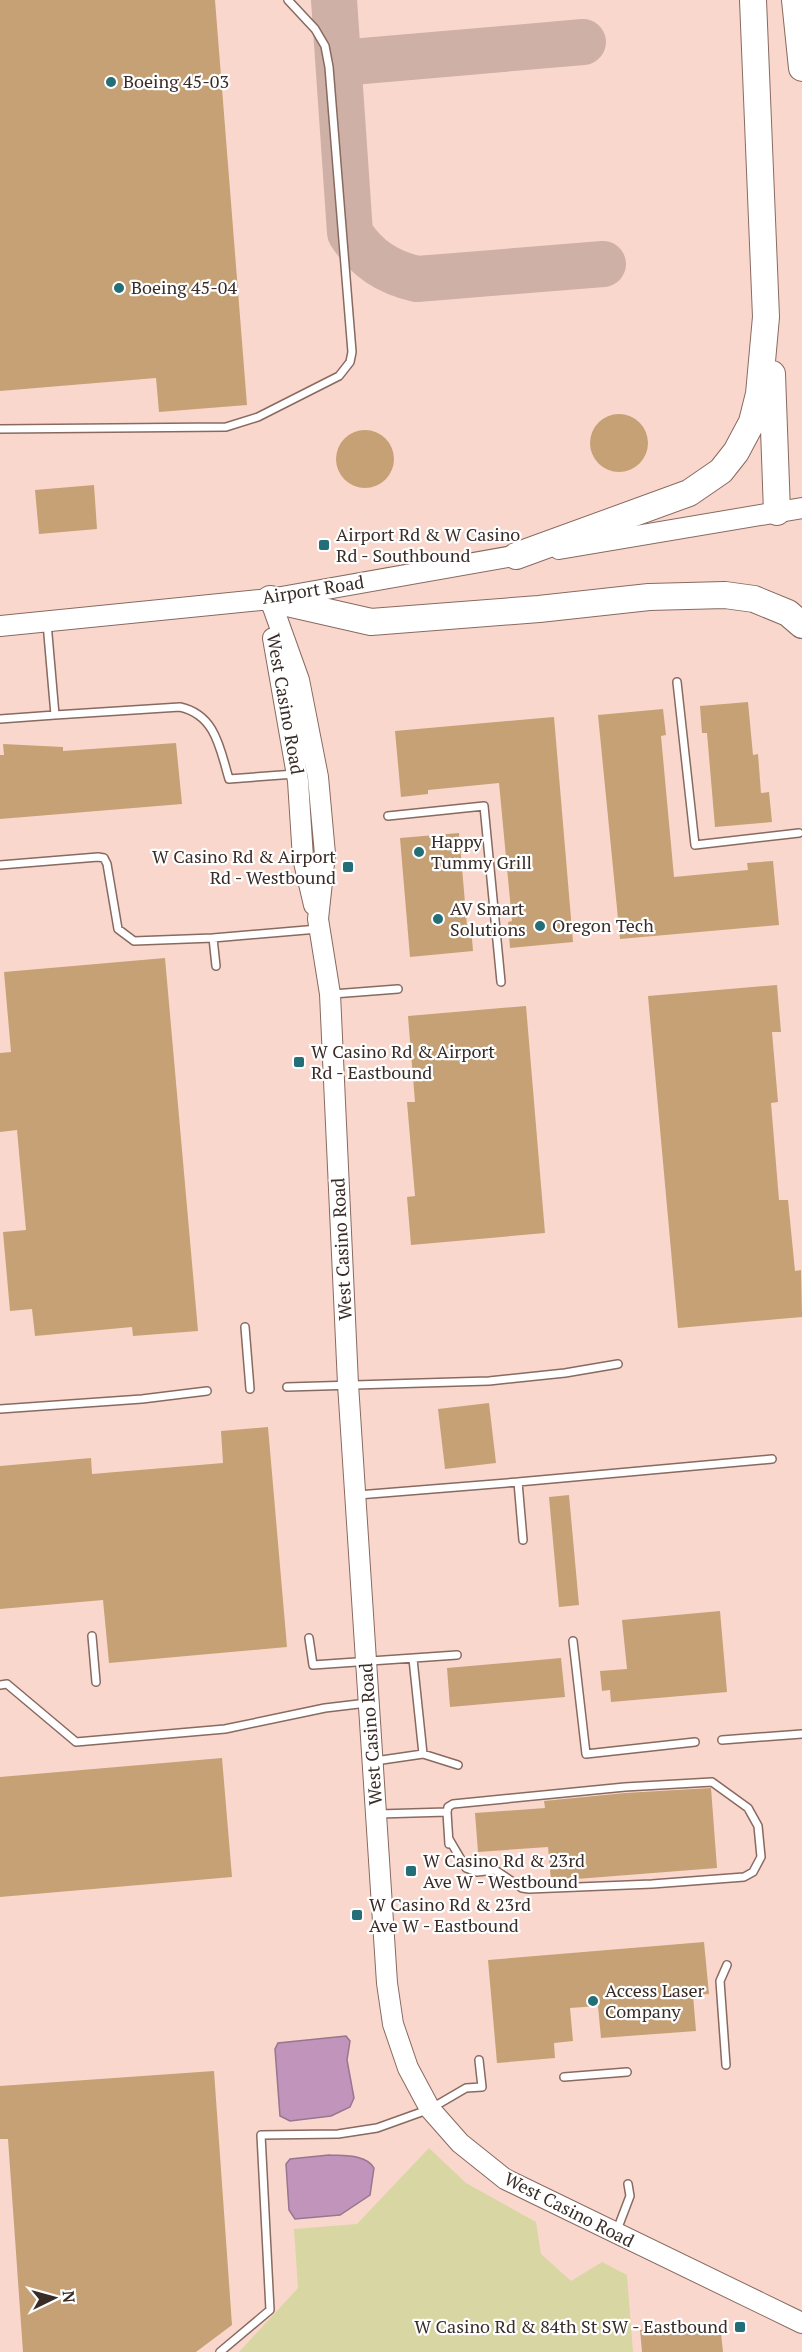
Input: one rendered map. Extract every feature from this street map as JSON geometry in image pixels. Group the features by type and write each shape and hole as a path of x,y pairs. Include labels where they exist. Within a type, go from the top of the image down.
{"highway":[{"path":"753,0 766,317 790,510"},
{"path":"795,0 802,68"},
{"path":"516,556 667,503 706,483 721,471 736,452 752,422 759,394 766,317"},
{"path":"270,599 371,622 539,609 649,597 725,595 754,599 788,613 802,625"}],"street":[{"name":"Airport Road","path":"0,626 270,599 790,510"},
{"name":"West Casino Road","path":"270,599 272,628 297,774 303,858 318,924 330,994 348,1384 387,1983 393,2024 408,2068 430,2109 460,2143 505,2179 802,2323"},
{"name":"West Casino Road","path":"270,599 299,680 318,777 325,854 318,924"}],"lane":[{"path":"0,429 226,427 258,417 339,376 350,362 352,352 326,46 315,29 288,0"},
{"path":"47,621 55,715"},
{"path":"677,682 695,845 800,833"},
{"path":"0,719 180,707 193,710 212,728 229,779 297,774"},
{"path":"388,816 484,806 501,982"},
{"path":"0,866 104,858 118,929 134,941 213,938 318,924"},
{"path":"213,938 216,966"},
{"path":"330,994 398,989"},
{"path":"245,1327 250,1389"},
{"path":"287,1387 489,1381 565,1373 618,1364"},
{"path":"0,1409 142,1399 207,1391"},
{"path":"355,1496 772,1460"},
{"path":"518,1482 523,1540"},
{"path":"92,1636 96,1682"},
{"path":"309,1638 313,1665 457,1655"},
{"path":"573,1641 586,1754 694,1742"},
{"path":"413,1659 423,1754"},
{"path":"0,1685 8,1684 76,1742 225,1729 325,1708 369,1703"},
{"path":"722,1740 802,1734"},
{"path":"373,1761 423,1754 458,1766"},
{"path":"449,1839 466,1868 477,1872 495,1870 522,1888 529,1889 652,1884 744,1877 753,1872 761,1857 758,1826 754,1815 738,1799 712,1782 625,1787 453,1804 448,1807 447,1812 449,1839 450,1848"},
{"path":"376,1814 447,1812"},
{"path":"726,2065 720,1980 727,1965"},
{"path":"220,2352 270,2310 261,2135 348,2133 377,2128 430,2109 466,2088 482,2086 479,2060"},
{"path":"564,2077 627,2072"},
{"path":"615,2234 630,2196 628,2184"}],"shaded area":[{"path":"346,2036 350,2041 347,2060 354,2098 350,2107 331,2116 290,2121 280,2116 275,2049 278,2043"},
{"path":"429,2148 466,2183 536,2222 541,2254 571,2281 602,2262 627,2275 633,2352 239,2352 298,2288 294,2229 357,2224"},
{"path":"329,2155 360,2158 370,2163 374,2168 370,2195 340,2215 295,2219 289,2210 286,2164 290,2159"}],"building":[{"path":"0,0 215,0 247,405 159,412 156,378 0,391"},
{"path":"613,414 625,414 635,418 644,427 648,449 640,464 625,472 613,472 603,468 594,459 590,449 590,437 594,427 603,418"},
{"path":"359,430 371,430 381,434 390,443 394,465 386,480 371,488 359,488 349,484 340,475 336,465 336,453 340,443 349,434"},
{"path":"94,485 97,529 39,534 35,490"},
{"path":"748,702 753,755 758,754 761,793 769,792 772,822 715,827 707,733 702,733 700,706"},
{"path":"663,709 666,735 661,736 674,877 748,870 747,863 773,861 779,925 620,939 598,715"},
{"path":"554,717 573,942 510,948 508,922 512,921 499,783 428,790 428,794 401,797 395,731"},
{"path":"176,743 182,804 0,819 0,755 4,755 3,744 63,747 63,751"},
{"path":"459,833 467,926 471,926 473,951 410,957 400,838"},
{"path":"165,958 198,1331 133,1336 132,1327 35,1336 32,1309 10,1311 3,1232 26,1230 17,1130 0,1132 0,1053 11,1052 4,972"},
{"path":"777,985 781,1032 772,1032 778,1102 771,1103 779,1200 788,1200 795,1271 801,1270 802,1317 678,1328 648,996"},
{"path":"526,1006 545,1233 411,1245 407,1197 415,1196 407,1102 415,1102 408,1016"},
{"path":"489,1403 496,1463 445,1469 438,1409"},
{"path":"268,1427 287,1647 109,1663 103,1600 0,1609 0,1466 91,1458 92,1474 223,1463 221,1431"},
{"path":"569,1495 579,1605 559,1607 549,1497"},
{"path":"720,1611 727,1692 611,1702 610,1690 602,1691 600,1671 627,1669 622,1620"},
{"path":"561,1658 565,1697 450,1707 447,1668"},
{"path":"222,1758 232,1877 0,1897 0,1777"},
{"path":"711,1788 717,1868 551,1881 548,1847 478,1852 475,1813 545,1808 544,1801"},
{"name":"Access Laser Company","path":"704,1942 709,1994 693,1995 696,2031 601,2038 598,2006 570,2008 573,2041 554,2043 555,2058 497,2063 488,1960"},
{"path":"214,2071 232,2325 196,2352 23,2352 8,2139 0,2139 0,2086"},
{"path":"720,2323 723,2352 642,2352 640,2330"}],"taxiway":[{"path":"334,0 350,233 363,250 396,273 417,279 603,264"},
{"path":"340,63 583,42"}],"place":[{"name":"Boeing 45-03","path":"111,82"},
{"name":"Boeing 45-04","path":"119,288"},
{"name":"Airport Rd & W Casino Rd - Southbound","path":"324,545"},
{"name":"Happy Tummy Grill","path":"419,852"},
{"name":"W Casino Rd & Airport Rd - Westbound","path":"348,867"},
{"name":"AV Smart Solutions","path":"438,919"},
{"name":"Oregon Tech","path":"540,926"},
{"name":"W Casino Rd & Airport Rd - Eastbound","path":"299,1062"},
{"name":"W Casino Rd & 23rd Ave W - Westbound","path":"411,1871"},
{"name":"W Casino Rd & 23rd Ave W - Eastbound","path":"357,1915"},
{"name":"Access Laser Company","path":"593,2001"},
{"name":"W Casino Rd & 84th St SW - Eastbound","path":"740,2327"}]}
